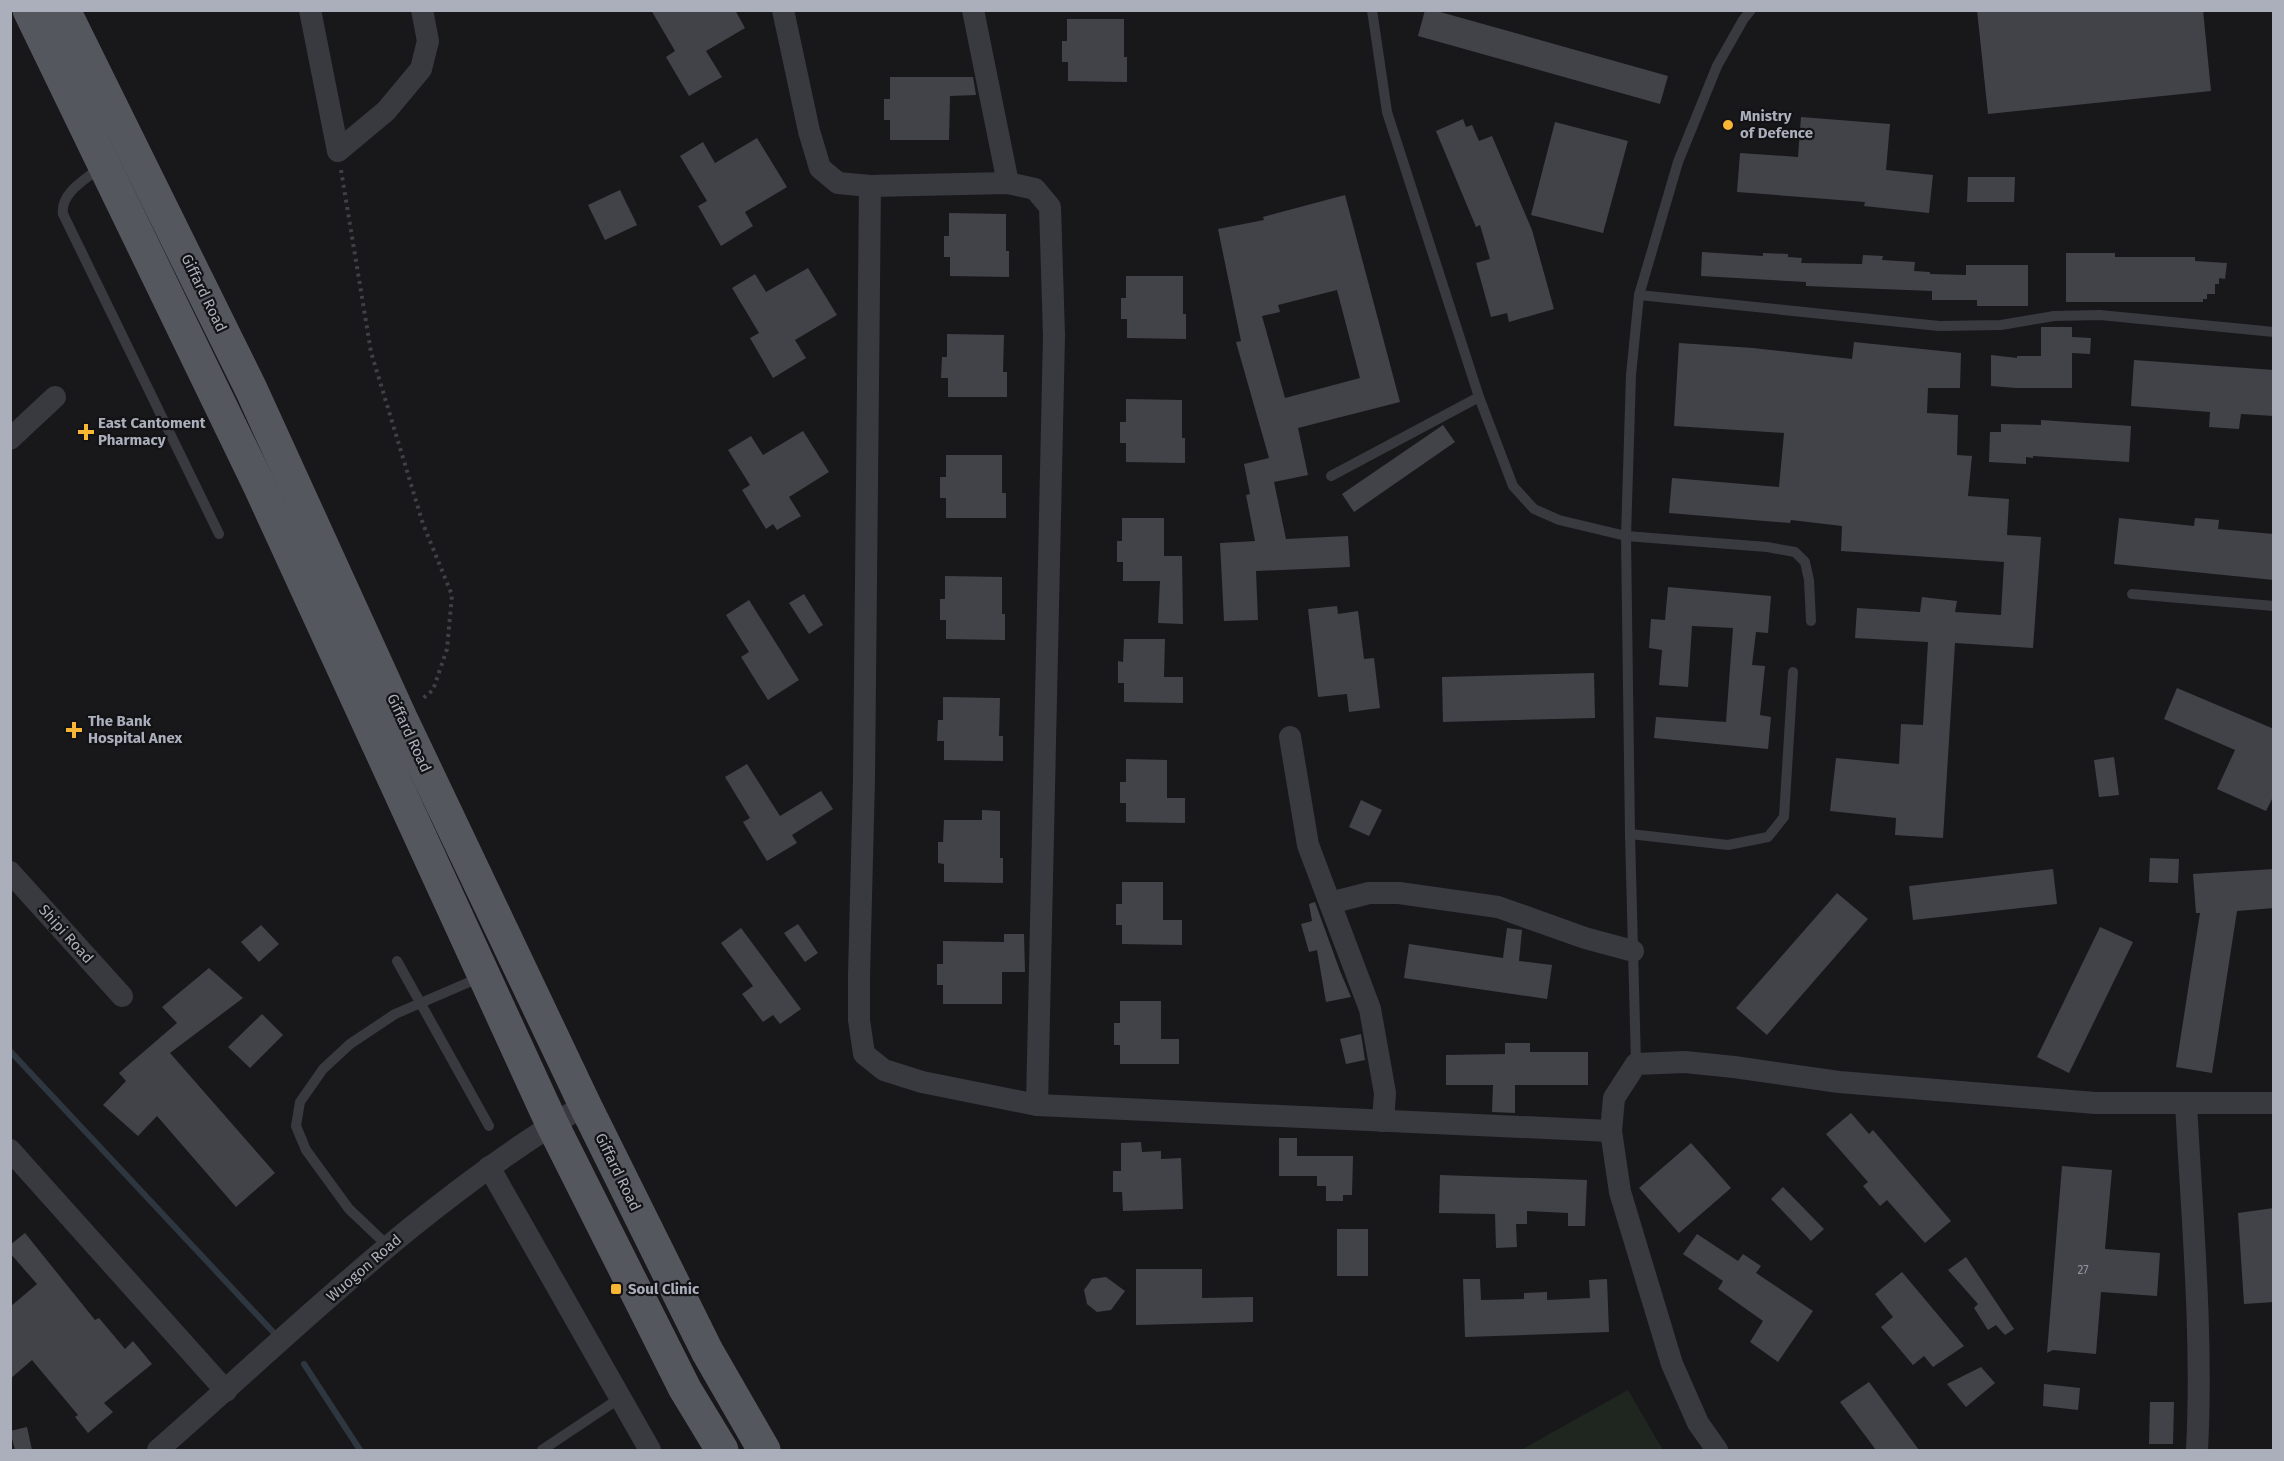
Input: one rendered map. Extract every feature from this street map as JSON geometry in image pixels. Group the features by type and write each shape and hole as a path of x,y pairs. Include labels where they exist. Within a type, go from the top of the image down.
{"main road":[{"path":"28,10 259,485 552,1124 685,1389 722,1450"},
{"name":"Giffard Road","path":"64,10 251,389 401,718 585,1105 707,1351 764,1450"}],"street":[{"path":"310,10 338,152 386,111 421,69 428,41 422,10"},
{"path":"783,10 809,131 820,168 838,183 870,186 1008,183 1035,189 1050,207 1054,335 1036,1105"},
{"path":"973,10 1008,183"},
{"path":"870,186 864,778 859,976 859,1020 864,1054 884,1070 922,1082 1036,1105 1611,1131"},
{"path":"10,439 55,397"},
{"path":"1290,737 1308,845 1370,1009 1385,1093 1383,1121"},
{"name":"Shipi Road","path":"10,872 122,996"},
{"path":"1330,903 1369,893 1399,893 1498,907 1586,938 1633,951"},
{"path":"1717,1450 1698,1423 1672,1364 1620,1192 1611,1131 1614,1098 1636,1064 1686,1062 1839,1082 2095,1103 2274,1103"},
{"path":"2186,1103 2198,1343 2197,1450"},
{"name":"Wuogon Road","path":"158,1450 388,1246 489,1167 552,1124 585,1105"},
{"path":"10,1150 226,1391"},
{"path":"489,1167 650,1450"}],"lane":[{"path":"1372,10 1387,112 1479,397 1513,486 1534,509 1559,520 1626,536 1767,547 1795,552 1805,562 1809,580 1811,621"},
{"path":"1636,1064 1626,536 1631,375 1639,295 1678,162 1717,66 1744,15 1751,10"},
{"path":"103,164 65,198 62,206 63,214 219,534"},
{"path":"1639,295 1939,326 2001,326 2054,316 2100,315 2274,332"},
{"path":"1331,476 1479,397"},
{"path":"2132,594 2274,606"},
{"path":"1630,834 1728,845 1768,837 1784,817 1792,672"},
{"path":"397,961 489,1126"},
{"path":"388,1246 349,1209 306,1150 296,1126 300,1102 323,1069 350,1044 395,1014 484,976"},
{"path":"542,1450 620,1398"}],"path":[{"path":"338,152 371,352 423,524 452,595 447,650 433,690 401,718"}],"shaded area":[{"path":"1628,1390 1663,1450 1521,1450"}],"building":[{"path":"651,10 735,10 745,28 706,51 722,77 689,96 666,57 675,51"},
{"path":"1425,10 1433,10 1668,76 1660,104 1418,36"},
{"path":"1977,10 2203,10 2211,91 1988,114"},
{"path":"1067,19 1124,19 1124,57 1127,57 1127,82 1068,81 1068,62 1062,62 1062,41 1067,41"},
{"path":"890,77 973,77 976,95 950,96 949,140 890,140 890,120 884,120 884,99 890,99"},
{"path":"1801,117 1890,124 1886,170 1933,175 1929,213 1864,206 1865,202 1737,192 1740,153 1798,157"},
{"path":"1463,119 1466,127 1472,125 1479,141 1492,136 1532,230 1554,309 1509,322 1507,313 1491,317 1476,263 1490,259 1480,225 1476,227 1436,131"},
{"path":"1555,122 1628,141 1603,233 1531,215"},
{"path":"757,138 787,187 745,212 753,226 721,246 698,206 707,201 680,156 703,142 715,163"},
{"path":"1968,177 2015,177 2014,202 1967,202"},
{"path":"620,190 637,225 605,240 588,205"},
{"path":"1345,195 1400,402 1298,428 1308,475 1274,482 1286,539 1348,536 1350,567 1256,571 1258,620 1224,621 1220,543 1255,541 1246,495 1250,494 1244,464 1269,458 1236,342 1241,341 1218,229 1264,220 1263,217","holes":["1337,290 1360,378 1285,398 1262,316 1280,312 1278,305"]},
{"path":"949,213 1006,214 1009,277 950,276 950,257 944,257 944,236 949,236"},
{"path":"1702,252 1763,256 1763,253 1788,254 1788,257 1802,258 1801,263 1862,264 1863,255 1883,256 1882,260 1915,262 1914,271 1930,272 1930,274 1966,275 1966,265 2028,265 2028,306 1977,306 1977,300 1932,300 1932,291 1806,286 1806,282 1701,276"},
{"path":"2066,253 2115,253 2115,257 2195,257 2195,261 2227,263 2225,279 2219,278 2219,284 2215,284 2215,294 2207,294 2207,299 2203,299 2203,302 2066,302"},
{"path":"808,268 837,315 795,340 806,358 773,378 750,338 759,333 732,288 755,274 766,292"},
{"path":"1126,276 1183,276 1183,314 1186,314 1186,339 1127,338 1127,319 1121,319 1121,298 1126,298"},
{"path":"2041,327 2072,327 2072,337 2091,338 2090,354 2072,353 2072,388 1991,386 1991,355 2017,358 2017,356 2041,356"},
{"path":"947,334 1004,335 1003,372 1007,372 1007,397 948,397 948,378 941,378 942,357 947,357"},
{"path":"1854,342 1961,353 1960,388 1928,388 1927,413 1958,415 1957,455 1972,456 1968,496 2009,499 2007,535 2041,537 2033,648 1955,643 1943,838 1895,835 1896,818 1830,811 1836,758 1899,764 1901,724 1923,725 1928,642 1855,638 1857,608 1920,612 1922,597 1957,601 1955,612 2001,615 2004,562 1841,551 1842,526 1791,520 1790,523 1669,513 1672,478 1779,487 1784,433 1674,426 1679,343 1753,348 1852,359"},
{"path":"2134,360 2274,370 2274,416 2241,414 2239,429 2209,427 2210,412 2131,406"},
{"path":"1126,399 1182,400 1182,438 1185,438 1185,463 1126,462 1126,443 1120,443 1120,422 1126,422"},
{"path":"2041,420 2131,426 2129,462 2033,456 2033,458 2026,457 2026,464 1989,462 1990,432 2001,432 2001,424 2041,425"},
{"path":"1443,425 1455,442 1354,512 1342,494"},
{"path":"803,431 829,472 789,497 801,516 777,530 773,524 766,529 742,490 750,485 728,450 751,436 763,455"},
{"path":"946,455 1002,455 1002,493 1006,493 1006,518 946,518 946,498 940,498 940,477 946,477"},
{"path":"1122,518 1164,518 1164,556 1182,556 1183,624 1158,623 1160,581 1123,581 1123,562 1117,562 1117,541 1122,541"},
{"path":"2119,518 2194,526 2195,518 2219,520 2218,529 2274,534 2274,580 2114,564"},
{"path":"945,576 1002,577 1005,640 946,639 946,620 940,620 940,599 945,599"},
{"path":"1668,587 1771,596 1768,633 1756,632 1752,665 1765,666 1760,715 1771,717 1768,749 1654,738 1656,717 1726,722 1733,628 1692,626 1688,687 1659,685 1662,650 1649,648 1651,619 1665,620"},
{"path":"804,594 823,625 809,634 789,603"},
{"path":"749,600 799,680 768,700 741,657 749,652 726,615"},
{"path":"1337,606 1338,614 1358,611 1364,659 1374,658 1380,708 1349,712 1347,694 1318,697 1308,609"},
{"path":"1124,639 1165,639 1164,677 1183,677 1183,703 1124,702 1124,683 1118,683 1118,661 1123,662"},
{"path":"1594,673 1595,718 1443,722 1442,677"},
{"path":"2177,688 2274,729 2274,795 2266,811 2217,789 2235,750 2164,719"},
{"path":"943,697 1000,698 999,736 1003,736 1003,761 944,760 944,741 937,741 938,720 943,720"},
{"path":"2114,757 2119,795 2099,797 2094,760"},
{"path":"1126,759 1167,760 1167,798 1185,798 1185,823 1126,822 1126,803 1120,803 1120,782 1126,782"},
{"path":"747,764 780,816 821,791 833,809 792,835 797,843 767,861 743,822 750,818 725,777"},
{"path":"1361,800 1382,810 1369,836 1349,827"},
{"path":"982,810 1000,811 1000,858 1003,858 1003,883 944,882 944,864 938,863 938,842 943,842 944,820 982,820"},
{"path":"2150,858 2179,859 2178,883 2149,882"},
{"path":"2053,869 2057,904 1913,920 1909,886"},
{"path":"2274,869 2274,908 2237,911 2212,1073 2176,1067 2200,913 2196,913 2193,874"},
{"path":"1122,882 1163,882 1163,920 1182,920 1182,945 1122,944 1122,925 1116,925 1116,904 1122,904"},
{"path":"1837,893 1868,919 1767,1035 1736,1008"},
{"path":"1315,902 1351,997 1326,1002 1317,950 1309,952 1301,924 1312,921 1309,904"},
{"path":"798,924 818,953 805,962 784,933"},
{"path":"261,925 279,944 259,962 241,942"},
{"path":"2100,927 2133,942 2069,1073 2037,1057"},
{"path":"741,928 801,1009 780,1024 773,1015 763,1022 742,994 753,986 721,943"},
{"path":"1507,928 1522,930 1519,961 1552,965 1547,999 1404,978 1409,944 1503,958"},
{"path":"1004,934 1024,934 1025,972 1002,972 1002,1004 943,1004 943,985 937,985 937,964 943,964 943,941 1004,942"},
{"path":"209,968 243,998 170,1053 275,1173 236,1207 157,1116 138,1136 103,1105 126,1081 119,1073 177,1023 162,1007"},
{"path":"1120,1001 1161,1001 1161,1039 1179,1039 1179,1064 1120,1064 1120,1045 1114,1045 1114,1023 1120,1023"},
{"path":"262,1014 283,1035 250,1068 228,1047"},
{"path":"1361,1034 1365,1060 1346,1064 1340,1039"},
{"path":"1505,1043 1530,1043 1530,1052 1588,1052 1588,1085 1515,1085 1515,1113 1492,1112 1493,1085 1446,1085 1446,1055 1505,1054"},
{"path":"1851,1113 1869,1134 1873,1130 1951,1221 1925,1243 1887,1200 1880,1206 1863,1186 1868,1182 1826,1134"},
{"path":"1279,1138 1297,1138 1297,1156 1353,1156 1352,1195 1343,1195 1343,1201 1326,1201 1326,1186 1317,1186 1317,1176 1279,1176"},
{"path":"1141,1142 1142,1152 1161,1151 1161,1159 1181,1158 1183,1209 1123,1211 1122,1192 1113,1192 1113,1171 1121,1171 1121,1143"},
{"path":"1691,1143 1731,1188 1679,1233 1639,1188"},
{"path":"2062,1166 2112,1170 2105,1249 2160,1253 2157,1296 2101,1292 2096,1354 2053,1350 2047,1353"},
{"path":"1440,1175 1587,1180 1585,1226 1568,1226 1568,1213 1527,1211 1527,1224 1516,1224 1517,1247 1496,1248 1495,1214 1439,1213"},
{"path":"1783,1187 1824,1229 1811,1241 1771,1199"},
{"path":"2274,1208 2274,1302 2244,1304 2238,1213"},
{"path":"1337,1229 1368,1229 1368,1276 1337,1276"},
{"path":"25,1233 95,1320 99,1318 125,1349 133,1341 152,1364 104,1403 113,1412 88,1433 75,1417 78,1415 32,1360 10,1379 10,1307 37,1284 10,1253 10,1245"},
{"path":"1697,1234 1738,1261 1743,1254 1761,1266 1756,1273 1813,1311 1778,1362 1750,1342 1763,1321 1718,1289 1723,1281 1683,1254"},
{"path":"1966,1257 2014,1329 2005,1335 1996,1325 1988,1330 1974,1308 1978,1304 1948,1270"},
{"path":"1136,1269 1202,1269 1202,1298 1253,1297 1253,1322 1136,1325"},
{"path":"1902,1272 1964,1346 1933,1367 1924,1356 1913,1365 1881,1327 1893,1317 1875,1294"},
{"path":"1106,1277 1125,1291 1111,1310 1097,1312 1087,1304 1084,1290 1092,1279"},
{"path":"1463,1279 1480,1279 1481,1300 1524,1299 1524,1293 1547,1292 1547,1300 1590,1298 1589,1280 1607,1279 1609,1332 1465,1337"},
{"path":"1981,1367 1995,1383 1966,1407 1947,1384"},
{"path":"1869,1382 1919,1450 1876,1450 1840,1402"},
{"path":"2044,1384 2080,1388 2078,1410 2043,1406"},
{"path":"2150,1402 2174,1402 2173,1444 2149,1444"},
{"path":"27,1427 32,1450 15,1450 10,1431"}],"waterway":[{"path":"10,1051 274,1333"},
{"path":"304,1364 360,1450"}],"place":[{"name":"Mnistry of Defence","path":"1728,125"},
{"name":"East Cantoment Pharmacy","path":"86,432"},
{"name":"The Bank Hospital Anex","path":"74,730"},
{"name":"Soul Clinic","path":"616,1289"}]}
